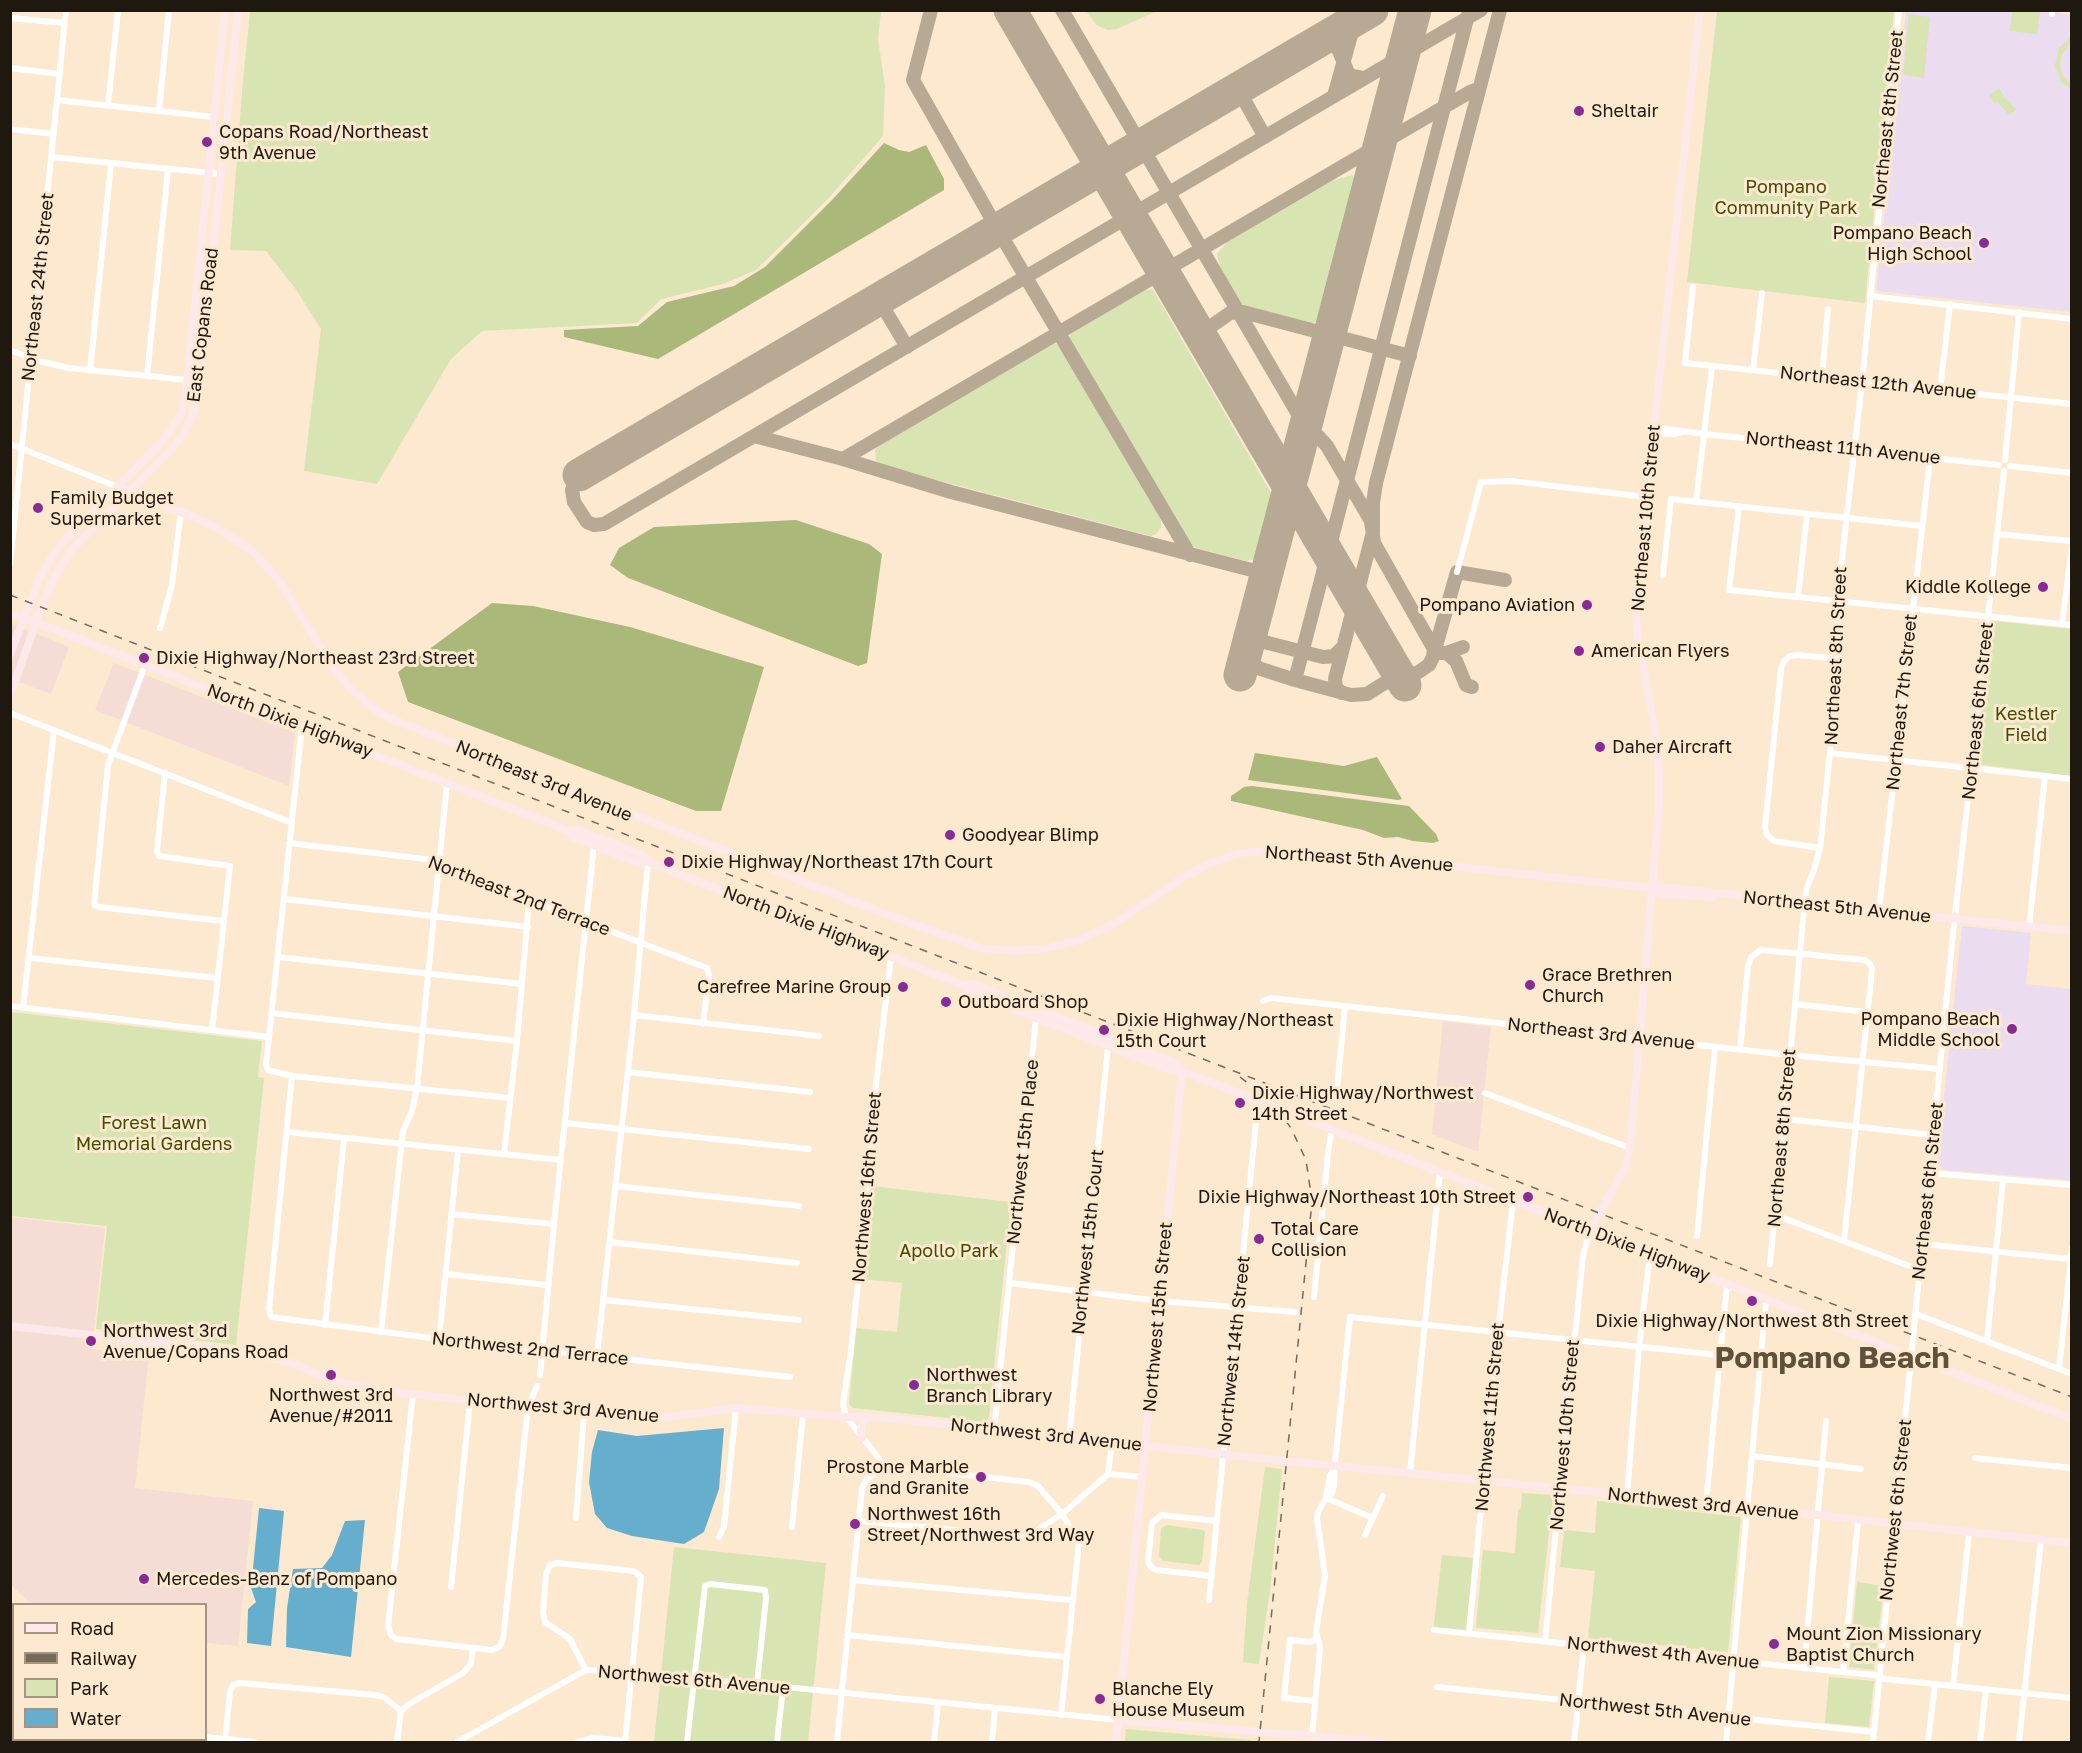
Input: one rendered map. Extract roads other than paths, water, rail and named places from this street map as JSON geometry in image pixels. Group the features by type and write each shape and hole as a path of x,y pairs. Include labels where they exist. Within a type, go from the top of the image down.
{"street":[{"name":"Northeast 24th Street","path":"10,564 66,10"},
{"path":"108,105 118,10"},
{"path":"159,110 169,10"},
{"name":"East Copans Road","path":"24,617 39,580 63,542 161,443 174,428 181,415 188,380 225,10"},
{"name":"East Copans Road","path":"36,622 51,584 72,550 184,434 198,396 238,10"},
{"name":"Northeast 10th Street","path":"1590,1230 1624,1170 1630,1148 1659,806 1656,735 1637,634 1636,589 1700,10"},
{"name":"Northeast 8th Street","path":"1770,1264 1804,903 1807,886 1820,848 1840,659 1836,618 1837,601 1862,381 1899,10"},
{"path":"10,18 65,23"},
{"path":"10,68 60,74"},
{"path":"57,100 214,117"},
{"path":"10,129 54,134"},
{"path":"51,156 221,174"},
{"path":"90,371 111,163"},
{"path":"147,376 168,170"},
{"name":"Northeast 12th Avenue","path":"1693,287 1685,363 2072,404"},
{"path":"1753,370 1762,293"},
{"path":"1870,296 2072,319"},
{"path":"1940,390 1950,304"},
{"path":"1821,377 1828,309"},
{"path":"2005,460 2019,312"},
{"path":"10,350 60,366 188,380"},
{"path":"1696,502 1712,366"},
{"name":"Northeast 11th Avenue","path":"1654,430 1674,434 1687,431 1999,465"},
{"path":"10,444 181,511 172,585 160,628"},
{"name":"Northeast 7th Street","path":"1879,911 1930,458"},
{"path":"2005,460 2000,461 2000,469 2004,471 2010,466"},
{"path":"2005,460 2010,466"},
{"path":"2010,466 2072,473"},
{"name":"Northeast 6th Street","path":"1916,1314 1954,919 2004,471"},
{"path":"1457,572 1481,482 1512,481 1646,497"},
{"path":"1663,575 1671,499 1922,526"},
{"path":"1739,507 1729,590 2072,625"},
{"name":"Northeast 3rd Avenue","path":"181,511 210,524 250,549 278,579 336,672 375,710 394,720 880,912 981,948"},
{"path":"1798,597 1806,514"},
{"path":"1997,534 2072,541"},
{"path":"2062,624 2072,547"},
{"name":"North Dixie Highway","path":"10,612 569,831 573,837 639,863 648,862 963,985 970,992 1036,1018 1170,1070 1182,1071 2072,1419"},
{"path":"10,654 24,617"},
{"path":"10,696 36,622"},
{"path":"1820,848 1780,844 1767,835 1765,827 1776,714 1784,661 1790,656 1797,655 1840,659"},
{"path":"145,664 108,765 94,905 99,908 223,921"},
{"path":"10,713 292,823"},
{"path":"302,726 266,1065 268,1070 292,1076 510,1098"},
{"path":"23,1008 54,730"},
{"path":"1830,753 2072,779"},
{"path":"165,773 157,851 159,856 230,866 212,1030"},
{"path":"2029,927 2045,776"},
{"path":"381,1332 403,1131 412,1111 417,1088 447,783"},
{"name":"North Dixie Highway","path":"569,831 576,829 643,855 648,862"},
{"name":"Northeast 2nd Terrace","path":"290,843 434,860 530,900 707,968 709,975 703,1024"},
{"path":"540,1374 547,1285 594,845"},
{"name":"Northeast 5th Avenue","path":"981,948 1014,951 1049,948 1082,939 1112,924 1211,863 1240,853 1279,850 2072,931"},
{"path":"597,1356 648,862"},
{"path":"284,899 528,927"},
{"path":"504,1154 530,900"},
{"path":"1740,1049 1748,966 1751,957 1761,950 1864,960 1870,964 1872,969 1844,1240"},
{"path":"278,957 522,984"},
{"name":"Northwest 16th Street","path":"846,1417 843,1404 852,1340 872,1148 870,1143 872,1118 891,957"},
{"path":"30,958 217,978"},
{"name":"North Dixie Highway","path":"963,985 973,984 1172,1062 1182,1071"},
{"name":"Northeast 3rd Avenue","path":"1263,1001 1272,998 1940,1070"},
{"path":"1795,1004 1867,1012"},
{"path":"10,1006 269,1037"},
{"path":"1337,1089 1345,1006"},
{"path":"272,1013 517,1041"},
{"path":"634,1015 819,1036"},
{"name":"Northwest 15th Place","path":"994,1430 1036,1018"},
{"name":"Northwest 15th Court","path":"1069,1438 1108,1046"},
{"path":"1697,1236 1715,1047"},
{"name":"Northwest 15th Street","path":"1116,1743 1182,1071"},
{"path":"628,1072 810,1092"},
{"path":"292,1076 288,1132 561,1160"},
{"path":"1485,1093 1630,1148"},
{"name":"Northwest 14th Street","path":"1209,1600 1258,1101"},
{"path":"1785,1119 1933,1135"},
{"path":"565,1123 810,1149"},
{"path":"1314,1297 1332,1130"},
{"name":"Northwest 2nd Terrace","path":"288,1132 269,1309 271,1317 438,1339 789,1377"},
{"path":"325,1325 344,1138"},
{"path":"438,1339 458,1150"},
{"path":"1410,1473 1440,1172"},
{"path":"1930,1173 2072,1185"},
{"path":"1987,1341 2003,1180"},
{"path":"616,1186 799,1206"},
{"name":"Northwest 11th Street","path":"1469,1633 1497,1333 1513,1201"},
{"path":"452,1214 554,1224"},
{"path":"1775,1215 1920,1270"},
{"name":"Northwest 10th Street","path":"1545,1641 1583,1256 1590,1230"},
{"path":"610,1242 797,1263"},
{"path":"1923,1244 2070,1259"},
{"path":"2059,1369 2072,1248"},
{"path":"1626,1495 1650,1254"},
{"path":"446,1274 547,1285"},
{"path":"1010,1283 1160,1301 1295,1312"},
{"path":"1706,1503 1726,1284"},
{"path":"603,1300 799,1320"},
{"path":"1726,1743 1766,1300"},
{"path":"1916,1314 2072,1374"},
{"name":"Northwest 6th Street","path":"1873,1743 1916,1314"},
{"path":"1312,1737 1320,1647 1316,1638 1325,1575 1317,1518 1334,1486 1350,1317 1719,1355"},
{"path":"2064,1319 2072,1322"},
{"name":"Northwest 3rd Avenue","path":"10,1326 247,1353 286,1361 336,1381 376,1390 584,1413 651,1419 736,1408 867,1417 2072,1543"},
{"path":"413,1394 388,1626 391,1635 396,1639 492,1650 498,1647 503,1640 528,1407 537,1386"},
{"path":"451,1587 470,1401"},
{"path":"719,1537 724,1527 736,1408"},
{"path":"576,1518 584,1413"},
{"path":"792,1527 803,1414"},
{"path":"846,1417 885,1466"},
{"path":"862,1438 861,1426 867,1417"},
{"path":"1804,1668 1826,1421"},
{"path":"860,1521 1027,1537 1062,1514 1108,1474 1112,1442"},
{"path":"1752,1456 1861,1469"},
{"path":"1975,1458 2072,1468"},
{"path":"837,1743 862,1488 867,1479 885,1466 1029,1482 1038,1486 1062,1514 1079,1542 1061,1715"},
{"path":"1108,1474 1143,1477"},
{"path":"1365,1535 1383,1496"},
{"path":"1326,1498 1373,1518"},
{"path":"1212,1575 1156,1570 1148,1561 1152,1523 1156,1517 1161,1515 1217,1521"},
{"path":"1844,1672 1858,1521"},
{"path":"1953,1686 1968,1533"},
{"path":"2019,1743 2041,1540"},
{"path":"578,1743 594,1738 625,1742 641,1577 634,1571 557,1563 550,1565 545,1583 543,1613 545,1622 570,1639 586,1671"},
{"path":"852,1580 1072,1600"},
{"path":"687,1743 705,1586 710,1584 765,1590 757,1684"},
{"name":"Northwest 4th Avenue","path":"1434,1630 2072,1698"},
{"path":"847,1635 1067,1657"},
{"path":"1316,1638 1311,1642 1290,1640 1284,1698 1316,1701"},
{"path":"1575,1743 1584,1645"},
{"path":"397,1743 401,1711 468,1669 473,1648"},
{"name":"Northwest 6th Avenue","path":"457,1743 586,1671 633,1672 938,1702"},
{"path":"225,1741 230,1691 233,1685 240,1683 375,1695 384,1697 401,1711"},
{"path":"1928,1743 1935,1684"},
{"name":"Northwest 5th Avenue","path":"1437,1687 1874,1732"},
{"path":"777,1743 783,1688"},
{"path":"1980,1743 1986,1689"},
{"path":"934,1743 938,1702 1381,1743"},
{"path":"992,1743 995,1708"},
{"path":"207,1737 254,1743"}],"water":[{"path":"724,1428 719,1489 704,1532 684,1544 632,1536 607,1528 595,1514 589,1482 592,1452 598,1430 637,1436"},
{"path":"259,1508 284,1511 271,1646 247,1643 248,1609 256,1602 251,1588"},
{"path":"365,1520 351,1657 286,1647 287,1608 293,1569 322,1568 332,1555 345,1521"}],"railway":[{"path":"10,595 2072,1397"},
{"path":"1240,1077 1271,1101 1291,1128 1306,1160 1312,1201 1259,1742"}],"place":[{"name":"Sheltair","path":"1579,111"},
{"name":"Copans Road/Northeast 9th Avenue","path":"207,142"},
{"name":"Pompano Beach High School","path":"1984,243"},
{"name":"Family Budget Supermarket","path":"38,508"},
{"name":"Kiddle Kollege","path":"2043,587"},
{"name":"Pompano Aviation","path":"1587,605"},
{"name":"American Flyers","path":"1579,651"},
{"name":"Dixie Highway/Northeast 23rd Street","path":"144,658"},
{"name":"Daher Aircraft","path":"1600,747"},
{"name":"Goodyear Blimp","path":"950,835"},
{"name":"Dixie Highway/Northeast 17th Court","path":"669,862"},
{"name":"Grace Brethren Church","path":"1530,985"},
{"name":"Carefree Marine Group","path":"903,987"},
{"name":"Outboard Shop","path":"946,1002"},
{"name":"Pompano Beach Middle School","path":"2012,1029"},
{"name":"Dixie Highway/Northeast 15th Court","path":"1104,1030"},
{"name":"Dixie Highway/Northwest 14th Street","path":"1240,1103"},
{"name":"Dixie Highway/Northeast 10th Street","path":"1528,1197"},
{"name":"Total Care Collision","path":"1259,1239"},
{"name":"Dixie Highway/Northwest 8th Street","path":"1752,1301"},
{"name":"Northwest 3rd Avenue/Copans Road","path":"91,1341"},
{"name":"Northwest 3rd Avenue/#2011","path":"331,1375"},
{"name":"Northwest Branch Library","path":"914,1385"},
{"name":"Prostone Marble and Granite","path":"981,1477"},
{"name":"Northwest 16th Street/Northwest 3rd Way","path":"855,1524"},
{"name":"Mercedes-Benz of Pompano","path":"144,1579"},
{"name":"Mount Zion Missionary Baptist Church","path":"1774,1644"},
{"name":"Blanche Ely House Museum","path":"1100,1699"}],"district":[{"name":"Pompano Beach","path":"1832,1358"}],"park label":[{"name":"Pompano Community Park","path":"1786,198"},
{"name":"Kestler Field","path":"2026,724"},
{"name":"Forest Lawn Memorial Gardens","path":"154,1133"},
{"name":"Apollo Park","path":"949,1251"}]}
